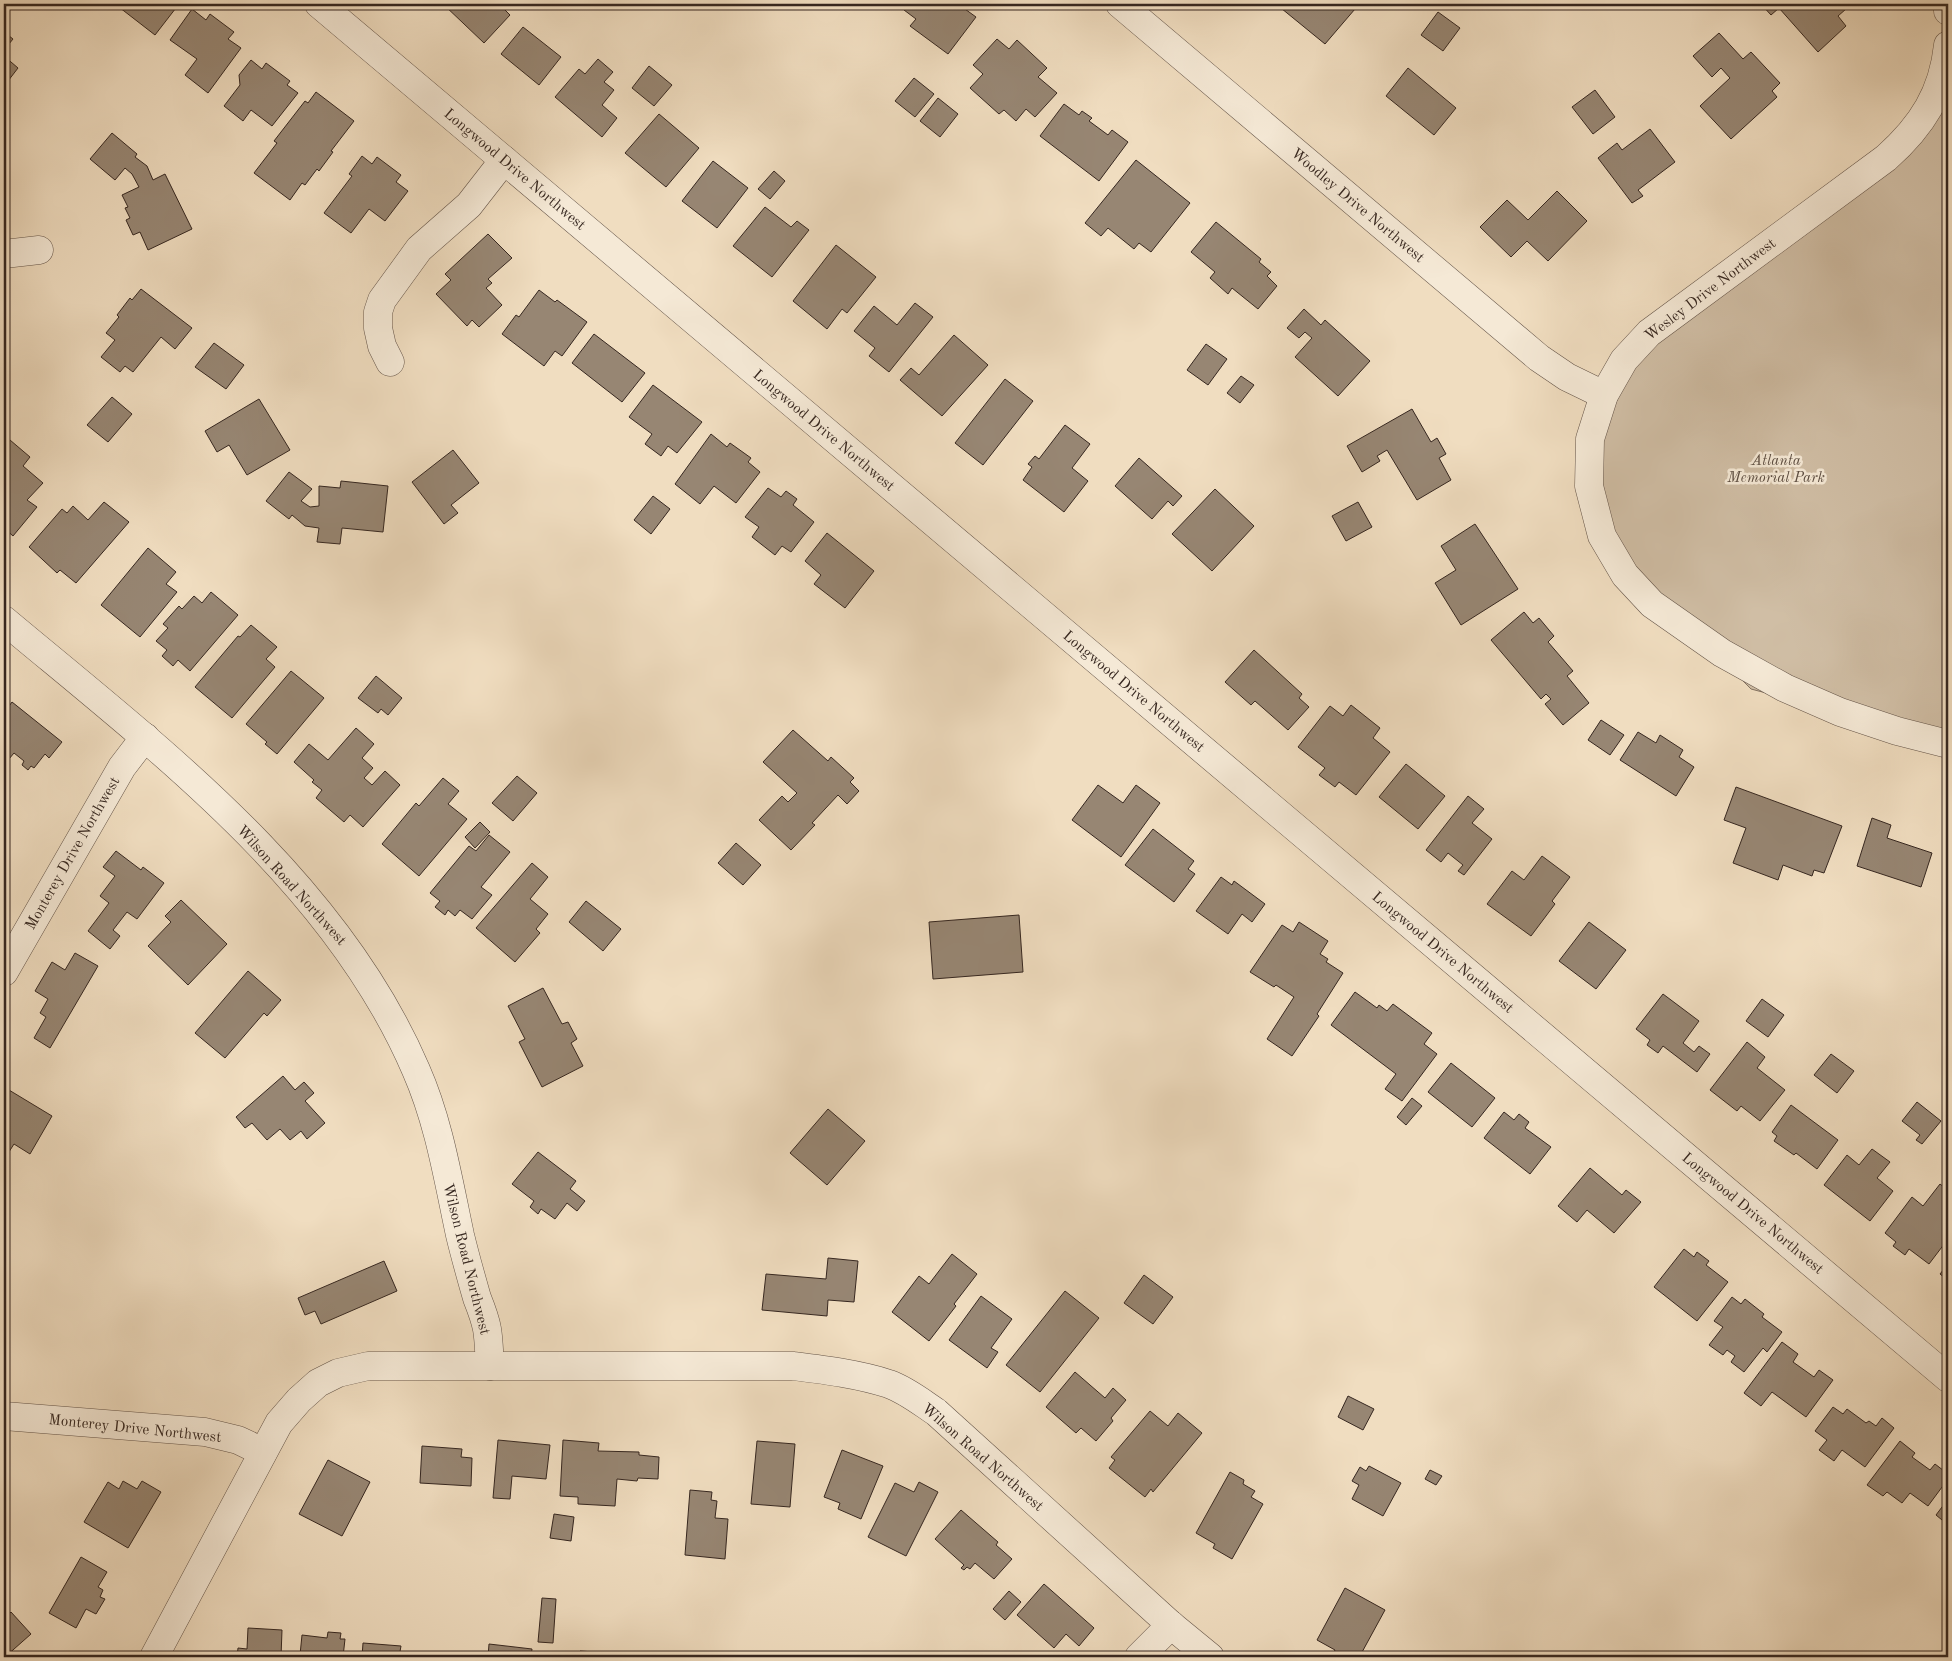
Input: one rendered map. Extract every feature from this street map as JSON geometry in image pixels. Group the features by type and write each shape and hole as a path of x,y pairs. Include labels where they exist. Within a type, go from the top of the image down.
{"street":[{"name":"Longwood Drive Northwest","path":"319,4 1948,1378"},
{"name":"Woodley Drive Northwest","path":"1120,4 1539,358 1567,377 1604,395"},
{"path":"1948,4 1948,11"},
{"name":"Wesley Drive Northwest","path":"1948,45 1946,62 1938,89 1924,117 1905,141 1886,158 1649,333 1624,360 1604,395 1590,439 1589,486 1602,536 1625,575 1652,604 1722,653 1785,688 1850,715 1897,731 1948,744"},
{"path":"390,362 382,346 378,328 378,312 382,300 420,249 469,206 504,160"},
{"path":"4,254 39,250"},
{"name":"Wilson Road Northwest","path":"4,620 145,738 223,808 295,884 348,948 386,1007 416,1071 437,1128 464,1255 487,1328 490,1366 793,1366 834,1371 890,1385 913,1396 936,1412 1171,1625 1210,1657"},
{"name":"Monterey Drive Northwest","path":"4,972 122,767 145,738"},
{"path":"154,1657 279,1423 299,1400 318,1383 338,1373 368,1366 490,1366"},
{"name":"Monterey Drive Northwest","path":"4,1416 205,1432 238,1440 263,1452"},
{"path":"1139,1657 1171,1625"}],"green space":[{"name":"Atlanta Memorial Park","path":"1948,61 1948,738 1937,738 1751,689 1586,522 1595,395 1766,255 1924,131"}],"building":[{"path":"115,4 179,4 155,35"},
{"path":"443,4 499,4 510,15 484,43"},
{"path":"909,4 958,4 976,17 948,54 910,26 916,19 904,10"},
{"path":"1276,4 1349,4 1355,9 1325,44"},
{"path":"1761,4 1841,4 1846,9 1838,16 1846,26 1818,52 1779,8 1771,15"},
{"path":"192,9 206,20 210,14 234,32 228,39 241,48 208,93 185,75 197,59 170,40"},
{"path":"1438,12 1460,28 1443,51 1421,35"},
{"path":"523,27 561,57 539,85 501,54"},
{"path":"4,32 13,39 4,50"},
{"path":"1719,33 1743,59 1751,52 1780,83 1772,91 1777,97 1731,139 1700,106 1730,78 1721,68 1712,77 1693,56"},
{"path":"997,39 1009,49 1017,40 1047,68 1038,77 1057,93 1035,117 1026,109 1016,121 1004,110 999,114 970,88 983,74 973,65"},
{"path":"4,56 18,68 8,81 4,77"},
{"path":"598,59 613,72 604,82 614,90 602,105 617,118 602,137 555,97 579,69 585,74"},
{"path":"251,60 262,69 266,63 290,81 287,85 298,93 272,126 251,110 243,121 224,106 240,85 239,75"},
{"path":"649,66 672,85 654,106 632,88"},
{"path":"1408,68 1456,108 1434,135 1386,96"},
{"path":"914,78 934,94 915,117 895,101"},
{"path":"1595,90 1615,117 1593,134 1572,107"},
{"path":"316,92 354,121 331,151 333,152 319,171 317,169 305,185 302,183 290,200 254,173 277,143 274,141 305,101 308,103"},
{"path":"938,98 958,114 940,137 920,121"},
{"path":"1064,104 1079,115 1082,111 1092,118 1089,121 1108,135 1112,130 1128,142 1099,181 1040,136"},
{"path":"659,114 699,148 666,187 625,153"},
{"path":"1650,129 1675,162 1638,190 1643,196 1632,203 1598,158 1617,143 1622,150"},
{"path":"112,133 137,154 135,157 147,166 153,180 165,174 192,229 148,250 140,232 133,235 126,220 130,218 125,208 128,207 122,195 139,187 132,174 125,168 115,180 90,159"},
{"path":"362,156 372,164 377,157 401,175 396,182 408,191 385,221 369,209 351,233 324,213 352,176 349,174"},
{"path":"1136,160 1190,203 1151,252 1139,243 1134,249 1108,228 1101,236 1085,223"},
{"path":"713,161 748,188 717,228 682,201"},
{"path":"774,171 785,181 770,199 758,189"},
{"path":"1557,191 1587,221 1548,261 1527,241 1511,257 1480,227 1507,200 1528,220"},
{"path":"765,207 791,227 797,221 809,230 772,277 733,246"},
{"path":"1216,222 1261,259 1259,262 1271,272 1267,276 1277,286 1258,309 1232,288 1228,294 1210,278 1215,272 1191,252"},
{"path":"488,234 512,258 488,279 492,283 486,288 502,305 479,327 472,320 467,326 436,294 451,280 445,274"},
{"path":"836,245 876,277 847,313 842,309 827,329 793,301"},
{"path":"141,289 192,328 175,349 161,337 133,372 125,366 120,372 101,357 115,340 106,333 119,317 117,315 130,298 132,300"},
{"path":"539,290 555,302 557,300 587,322 562,356 555,351 544,366 502,334 516,315 519,317"},
{"path":"915,303 933,317 889,372 869,356 875,348 854,331 874,306 897,325"},
{"path":"1304,309 1321,325 1325,320 1370,361 1338,396 1295,357 1312,338 1305,332 1299,338 1287,328"},
{"path":"594,334 645,373 622,402 572,363"},
{"path":"954,335 988,365 942,416 900,380 911,368 919,375"},
{"path":"214,343 244,365 226,389 195,367"},
{"path":"1206,344 1227,359 1208,385 1187,370"},
{"path":"1241,376 1254,385 1240,403 1227,393"},
{"path":"1005,379 1033,401 983,465 955,443"},
{"path":"653,385 702,422 677,453 668,446 661,456 645,444 652,434 629,417"},
{"path":"112,397 132,414 108,442 87,425"},
{"path":"259,399 290,450 247,475 229,445 217,452 205,431"},
{"path":"1412,409 1431,442 1437,438 1446,454 1439,458 1451,480 1417,500 1387,450 1377,456 1380,461 1362,472 1347,446"},
{"path":"1065,425 1090,444 1072,468 1088,481 1064,512 1023,480 1032,467 1028,464 1035,456 1039,459"},
{"path":"711,434 727,447 730,443 751,458 748,462 760,472 736,503 714,486 700,504 675,484"},
{"path":"10,440 30,457 23,466 43,483 27,500 37,507 13,536 4,528 4,447"},
{"path":"453,450 479,483 451,505 458,513 444,524 412,482"},
{"path":"1139,458 1182,496 1173,506 1168,501 1152,519 1115,486"},
{"path":"289,472 312,489 301,501 310,507 319,506 319,486 340,488 341,481 388,486 383,532 342,528 340,544 317,542 319,528 305,526 292,515 289,519 266,501"},
{"path":"768,488 781,497 786,491 797,499 793,505 814,522 791,552 782,546 775,555 752,537 759,527 745,517"},
{"path":"1215,489 1254,526 1212,571 1172,534"},
{"path":"653,496 670,509 651,534 634,520"},
{"path":"104,502 129,522 76,583 60,570 57,573 29,547 62,509 67,513 73,506 88,520"},
{"path":"1358,502 1372,527 1346,541 1332,516"},
{"path":"1475,524 1518,589 1461,625 1435,583 1456,570 1441,546"},
{"path":"827,533 874,571 845,608 814,584 821,575 805,561"},
{"path":"148,548 176,572 166,584 177,592 140,637 101,605"},
{"path":"211,592 238,615 190,671 178,660 173,666 162,656 167,650 156,641 168,628 163,624 179,606 182,609 194,596 202,603"},
{"path":"1524,612 1533,623 1539,618 1554,636 1548,642 1573,671 1567,676 1589,703 1563,725 1545,704 1551,699 1546,694 1541,699 1491,640"},
{"path":"251,625 277,647 266,659 275,667 232,718 195,687 238,636 240,637"},
{"path":"1254,650 1302,694 1299,698 1309,707 1288,730 1255,701 1251,705 1225,682"},
{"path":"291,671 324,698 277,754 265,744 267,742 246,724"},
{"path":"376,676 402,698 388,715 381,709 378,713 358,698"},
{"path":"12,702 62,742 49,758 45,754 34,768 31,766 28,770 22,765 24,761 14,753 4,765 4,713"},
{"path":"1351,705 1380,728 1373,738 1390,752 1356,795 1339,782 1335,787 1319,775 1325,768 1298,747 1330,706 1343,716"},
{"path":"1601,720 1624,735 1610,755 1588,740"},
{"path":"356,728 374,744 362,758 373,768 364,778 372,785 385,771 400,785 363,827 350,815 344,822 316,798 322,790 294,762 309,744 328,760"},
{"path":"793,730 828,761 831,757 854,778 850,782 859,791 847,804 838,795 812,823 815,825 791,850 759,820 782,796 788,802 797,793 763,762"},
{"path":"1638,732 1656,743 1660,735 1683,750 1679,757 1694,767 1676,796 1620,760"},
{"path":"1406,764 1445,796 1418,829 1379,797"},
{"path":"517,776 537,793 513,821 492,803"},
{"path":"443,778 459,791 448,804 467,819 419,876 382,844 416,803 419,806"},
{"path":"1098,785 1123,803 1136,785 1160,803 1121,857 1072,820"},
{"path":"1736,787 1842,826 1824,873 1814,870 1812,876 1783,865 1778,880 1733,863 1746,828 1724,820"},
{"path":"1468,796 1484,809 1472,823 1492,839 1464,875 1458,871 1463,865 1448,853 1441,862 1426,850"},
{"path":"1872,818 1891,825 1887,838 1932,853 1921,887 1857,866"},
{"path":"480,822 490,832 475,848 465,837"},
{"path":"1153,829 1194,861 1188,869 1195,874 1174,902 1125,865"},
{"path":"489,835 510,852 481,887 492,895 472,919 460,910 455,916 448,910 445,915 435,907 440,901 430,893 469,846 476,851"},
{"path":"736,843 761,865 743,885 718,863"},
{"path":"116,851 141,870 143,867 164,883 137,919 127,912 113,930 120,936 110,949 88,931 109,903 100,896 115,876 103,867"},
{"path":"1542,856 1570,877 1552,901 1555,904 1531,936 1487,904 1512,871 1524,880"},
{"path":"532,863 548,877 530,899 548,914 536,929 540,933 515,962 476,928"},
{"path":"1221,877 1232,885 1234,881 1265,904 1252,922 1242,914 1228,934 1196,911"},
{"path":"181,900 227,944 188,985 148,946 171,922 165,916"},
{"path":"586,901 621,929 603,951 569,922"},
{"path":"1019,915 1023,972 933,979 929,922"},
{"path":"1299,922 1328,941 1320,954 1328,959 1326,962 1343,973 1317,1014 1319,1016 1292,1056 1267,1039 1294,997 1276,985 1274,987 1250,972 1282,925 1293,932"},
{"path":"1589,922 1626,950 1596,989 1559,961"},
{"path":"75,953 98,966 50,1048 34,1038 46,1017 40,1013 48,999 35,991 52,962 65,970"},
{"path":"248,971 281,1000 267,1016 264,1013 225,1058 195,1033"},
{"path":"543,988 562,1024 568,1022 577,1039 571,1043 583,1066 542,1087 519,1042 525,1039 508,1006"},
{"path":"1355,992 1377,1008 1379,1005 1387,1011 1393,1004 1432,1033 1424,1044 1437,1054 1402,1101 1385,1089 1396,1074 1331,1025"},
{"path":"1663,994 1699,1021 1683,1043 1694,1052 1699,1046 1710,1054 1697,1072 1663,1046 1658,1053 1647,1045 1650,1040 1636,1029"},
{"path":"1762,999 1784,1015 1768,1037 1746,1021"},
{"path":"1747,1042 1765,1057 1757,1068 1785,1090 1760,1121 1741,1106 1737,1111 1710,1090"},
{"path":"1831,1054 1854,1071 1837,1093 1814,1075"},
{"path":"1451,1063 1495,1098 1472,1127 1428,1092"},
{"path":"283,1076 295,1090 304,1082 314,1093 305,1101 325,1123 307,1139 301,1131 290,1140 280,1129 267,1140 252,1123 245,1128 236,1117"},
{"path":"4,1087 52,1116 30,1154 14,1144 7,1155 4,1153"},
{"path":"1412,1098 1422,1106 1406,1125 1397,1117"},
{"path":"1917,1102 1941,1121 1922,1144 1916,1140 1920,1135 1902,1121"},
{"path":"1791,1105 1838,1140 1817,1169 1796,1153 1794,1155 1774,1141 1777,1136 1772,1132"},
{"path":"828,1109 865,1141 827,1185 790,1153"},
{"path":"1504,1112 1514,1120 1519,1114 1529,1122 1525,1128 1551,1147 1530,1174 1484,1138"},
{"path":"1872,1149 1890,1162 1877,1178 1893,1191 1870,1221 1824,1185 1847,1155 1859,1165"},
{"path":"538,1152 576,1181 570,1189 585,1201 577,1211 567,1203 555,1219 541,1209 538,1214 530,1207 534,1201 512,1184"},
{"path":"1590,1168 1622,1195 1626,1190 1641,1202 1614,1233 1587,1210 1577,1222 1558,1206"},
{"path":"1940,1184 1945,1188 1948,1184 1948,1239 1929,1264 1909,1249 1905,1255 1893,1246 1896,1242 1885,1233 1912,1197 1923,1206"},
{"path":"1684,1249 1694,1257 1697,1252 1709,1261 1706,1265 1728,1282 1697,1321 1654,1287"},
{"path":"952,1254 977,1274 954,1304 956,1306 929,1341 892,1312 919,1276 929,1284"},
{"path":"828,1258 858,1261 854,1302 828,1300 827,1316 762,1310 766,1274 826,1279"},
{"path":"384,1261 397,1291 321,1324 315,1311 305,1315 298,1298"},
{"path":"1948,1264 1948,1288 1943,1283 1946,1279 1940,1274"},
{"path":"1144,1275 1173,1297 1153,1324 1124,1303"},
{"path":"1065,1291 1099,1318 1040,1392 1006,1365"},
{"path":"981,1296 1012,1319 991,1348 998,1352 987,1368 949,1340"},
{"path":"1732,1297 1741,1304 1745,1299 1764,1314 1762,1317 1782,1332 1767,1352 1763,1348 1744,1372 1731,1362 1735,1356 1727,1350 1723,1355 1709,1345 1723,1327 1714,1321"},
{"path":"1782,1342 1798,1354 1793,1362 1814,1377 1819,1370 1833,1380 1806,1417 1772,1392 1761,1406 1744,1393"},
{"path":"1075,1372 1105,1398 1113,1388 1126,1400 1111,1418 1113,1421 1096,1441 1081,1428 1076,1433 1046,1407"},
{"path":"1348,1396 1374,1409 1363,1430 1338,1417"},
{"path":"1833,1407 1843,1414 1847,1409 1866,1423 1869,1421 1876,1426 1882,1418 1894,1428 1865,1467 1842,1450 1834,1461 1819,1450 1827,1440 1815,1431"},
{"path":"1150,1411 1168,1426 1178,1413 1202,1433 1153,1492 1151,1489 1145,1497 1109,1468 1115,1460 1111,1457"},
{"path":"498,1440 550,1445 546,1479 512,1476 510,1499 493,1498"},
{"path":"563,1440 599,1443 598,1451 639,1452 639,1455 659,1457 658,1479 638,1478 637,1481 617,1479 615,1506 578,1504 578,1497 560,1496"},
{"path":"757,1441 795,1444 790,1507 751,1504"},
{"path":"1900,1441 1915,1453 1912,1457 1930,1470 1935,1464 1948,1474 1948,1479 1928,1506 1910,1493 1902,1503 1887,1492 1883,1496 1867,1485"},
{"path":"422,1446 462,1449 461,1457 472,1458 471,1486 420,1483"},
{"path":"842,1450 883,1466 861,1519 838,1509 840,1503 824,1497"},
{"path":"328,1460 370,1482 342,1536 299,1514"},
{"path":"1369,1466 1401,1483 1383,1516 1352,1499 1359,1485 1352,1481 1360,1467 1366,1471"},
{"path":"1430,1470 1442,1476 1436,1485 1425,1479"},
{"path":"1230,1472 1244,1480 1243,1484 1255,1491 1251,1497 1263,1504 1232,1559 1213,1548 1215,1544 1196,1533"},
{"path":"123,1481 137,1489 142,1481 161,1492 128,1548 84,1522 108,1482 119,1489"},
{"path":"919,1482 938,1492 906,1556 868,1537 895,1483 914,1492"},
{"path":"690,1490 712,1492 711,1500 717,1501 715,1518 728,1519 725,1559 685,1555"},
{"path":"1948,1499 1948,1525 1936,1515"},
{"path":"961,1510 998,1542 996,1545 1012,1559 994,1579 975,1563 970,1569 967,1567 964,1570 961,1568 964,1565 935,1539"},
{"path":"554,1514 574,1517 571,1541 550,1538"},
{"path":"81,1557 107,1572 98,1587 103,1590 100,1597 105,1599 96,1614 86,1609 76,1628 49,1613"},
{"path":"1044,1584 1094,1628 1079,1646 1066,1634 1054,1648 1017,1615"},
{"path":"1345,1588 1385,1610 1361,1654 1365,1657 1332,1656 1335,1650 1317,1640"},
{"path":"1009,1591 1021,1602 1005,1620 993,1609"},
{"path":"542,1598 556,1599 553,1643 538,1642"},
{"path":"4,1611 8,1615 11,1612 31,1634 5,1657"},
{"path":"248,1628 282,1630 281,1657 237,1657 238,1648 247,1649"},
{"path":"328,1632 341,1633 340,1639 345,1639 343,1657 297,1657 297,1655 300,1655 302,1635 327,1638"},
{"path":"363,1643 401,1646 399,1657 362,1657"},
{"path":"489,1644 532,1649 531,1657 488,1657"},
{"path":"580,1651 595,1652 595,1657 579,1657"}]}
